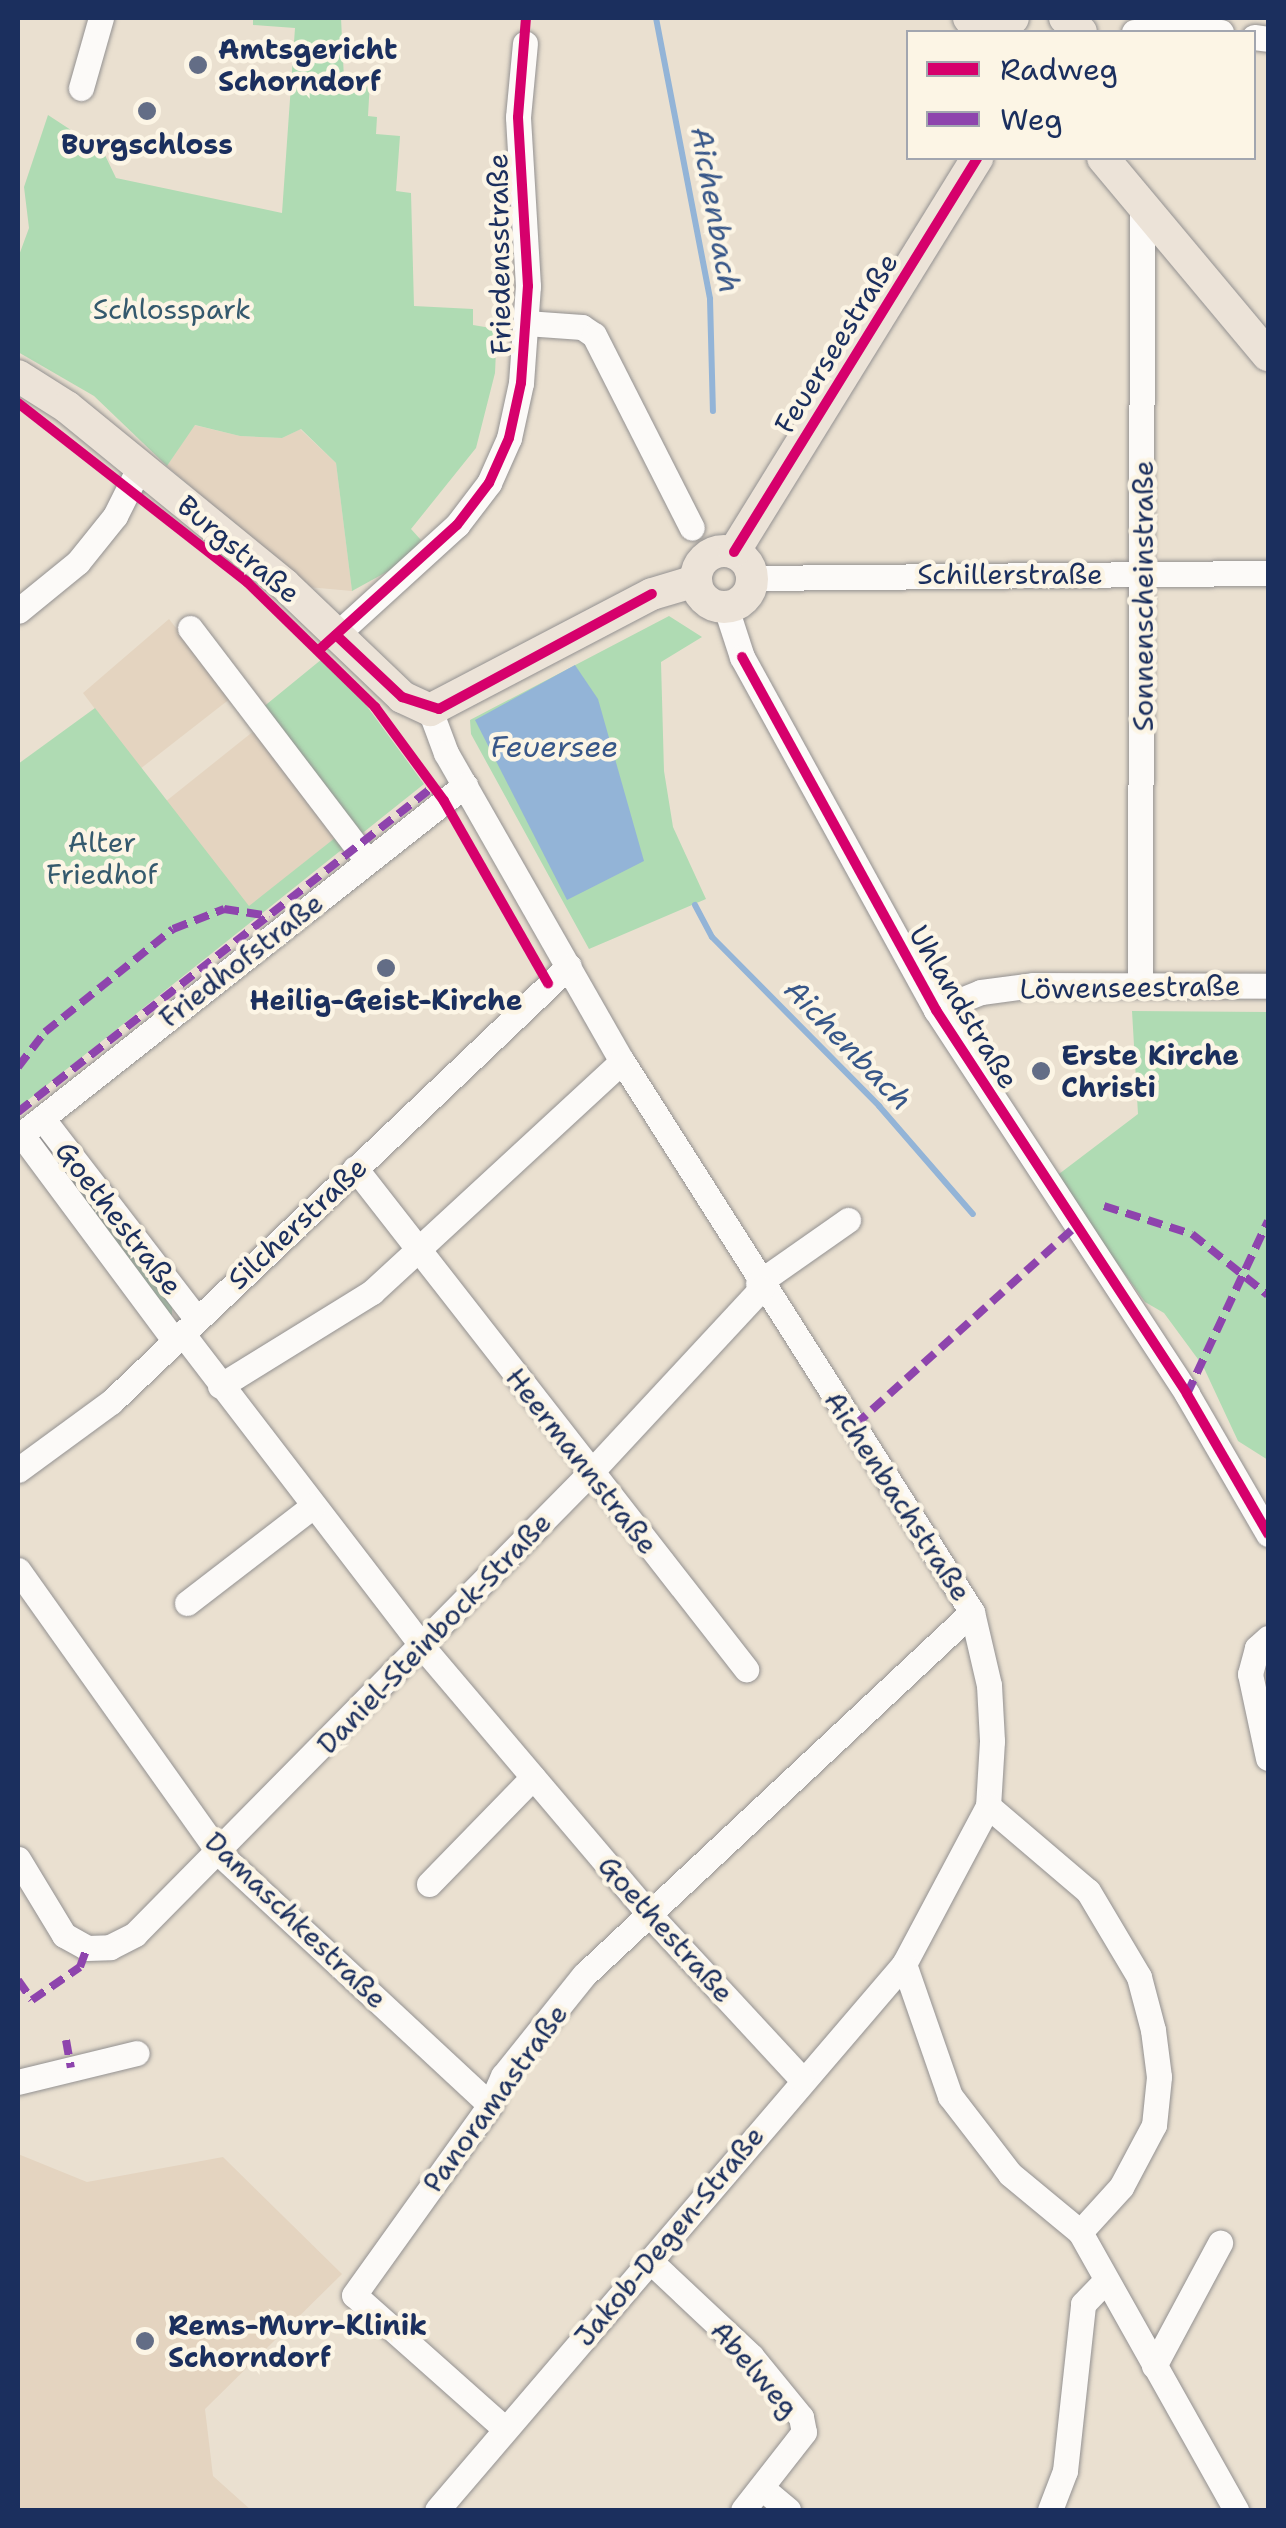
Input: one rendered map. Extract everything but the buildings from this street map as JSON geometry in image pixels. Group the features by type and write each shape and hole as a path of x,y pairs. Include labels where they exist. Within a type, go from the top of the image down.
{"main road":[{"name":"Feuerseestraße","path":"744,565 976,160"},
{"path":"1105,160 1268,354"},
{"name":"Burgstraße","path":"18,376 140,466 336,635"},
{"path":"707,556 744,565 743,600 726,608 703,598 696,581 707,556"},
{"path":"336,635 402,697 430,710 652,594 696,581"}],"street":[{"path":"82,88 101,18"},
{"name":"Friedensstraße","path":"336,635 457,525 489,484 517,401 526,323 518,117 525,43"},
{"name":"Sonnenscheinstraße","path":"1140,984 1142,208"},
{"path":"526,323 582,327 594,334 692,528"},
{"path":"18,611 78,562 115,516 140,466"},
{"name":"Schillerstraße","path":"744,565 1268,573"},
{"name":"Uhlandstraße","path":"726,608 742,657 936,1010 1258,1490 1268,1534"},
{"path":"190,628 367,860"},
{"name":"Aichenbachstraße","path":"430,710 464,785 622,1062 760,1286 972,1612 990,1686 988,1806 904,1964"},
{"name":"Friedhofstraße","path":"27,1130 464,785"},
{"name":"Silcherstraße","path":"22,1458 111,1402 569,966"},
{"name":"Löwenseestraße","path":"936,1010 981,992 1033,984 1268,986"},
{"path":"220,1386 372,1292 622,1062"},
{"name":"Goethestraße","path":"27,1130 420,1645 648,1913 802,2078"},
{"name":"Heermannstraße","path":"355,1168 422,1250 589,1474 746,1670"},
{"name":"Daniel-Steinbock-Straße","path":"18,1860 64,1936 86,1948 110,1946 134,1934 589,1474 760,1286 848,1220"},
{"path":"187,1603 313,1506"},
{"name":"Damaschkestraße","path":"18,1570 219,1852 490,2105"},
{"name":"Panoramastraße","path":"504,2428 354,2295 490,2105 503,2076 584,1975 972,1612"},
{"path":"1268,1638 1257,1648 1250,1674 1268,1758"},
{"path":"428,1884 533,1778"},
{"path":"988,1806 1088,1891 1139,1978 1153,2030 1159,2077 1154,2125 1121,2187 1080,2232"},
{"path":"904,1964 950,2096 970,2128 1010,2174 1080,2232 1104,2282 1236,2510"},
{"name":"Jakob-Degen-Straße","path":"437,2510 802,2078 904,1964"},
{"path":"18,2082 136,2053"},
{"path":"1154,2366 1220,2243"},
{"name":"Abelweg","path":"650,2261 751,2356 801,2417 804,2432 744,2510"},
{"path":"1050,2510 1065,2471 1083,2304 1104,2282"},
{"path":"762,2488 788,2510"}],"shaded area":[{"path":"194,425 240,436 282,438 300,429 336,463 352,591 308,587 167,466"},
{"path":"169,619 231,698 140,769 83,693"},
{"path":"255,730 339,835 249,907 165,802"},
{"name":"Rems-Murr-Klinik Schorndorf","path":"18,2154 87,2182 223,2157 342,2274 205,2409 213,2476 251,2510 18,2510"}],"green space":[{"name":"Schlosspark","path":"253,18 341,18 344,79 370,81 368,116 377,117 376,134 400,136 396,191 411,193 414,306 473,309 473,325 497,329 495,373 476,448 411,529 421,540 403,563 352,591 336,463 301,429 282,438 240,436 195,425 167,466 94,396 18,352 18,258 29,228 24,187 48,115 103,151 116,178 282,213 295,28 253,25"},
{"path":"669,616 702,637 661,662 664,771 673,827 706,899 589,949 471,734 470,720"},
{"name":"Alter Friedhof","path":"322,659 366,705 424,784 18,1108 18,764 95,708 249,906 350,826 262,708"},
{"path":"1132,1011 1268,1012 1268,1460 1238,1441 1203,1366 1164,1313 1145,1302 1055,1177 1138,1114"},
{"path":"41,1137 172,1306 172,1315 167,1316"}],"water":[{"name":"Feuersee","path":"575,665 598,699 644,861 567,900 475,720"}],"waterway":[{"name":"Aichenbach","path":"656,18 710,299 713,411"},
{"name":"Aichenbach","path":"695,905 712,937 879,1106 973,1214"}],"marked path":[{"path":"18,1112 434,786"},
{"path":"18,1067 45,1032 173,929 224,909 269,916"},
{"path":"1104,1206 1192,1234 1268,1295"},
{"path":"1187,1394 1268,1221"},
{"path":"855,1425 1073,1229"},
{"path":"18,1980 32,2000 80,1967 87,1948"},
{"path":"66,2040 71,2068"}],"cycle path":[{"path":"319,650 457,525 489,483 509,438 521,383 528,286 518,117 526,18"},
{"path":"734,552 976,160"},
{"path":"18,403 247,582 375,707 444,801 548,983"},
{"path":"336,635 402,697 439,709 652,594"},
{"path":"742,657 936,1010 1187,1394 1268,1534"}],"place":[{"name":"Amtsgericht Schorndorf","path":"198,65"},
{"name":"Burgschloss","path":"147,111"},
{"name":"Heilig-Geist-Kirche","path":"386,968"},
{"name":"Erste Kirche Christi","path":"1041,1071"},
{"name":"Rems-Murr-Klinik Schorndorf","path":"145,2341"}]}
